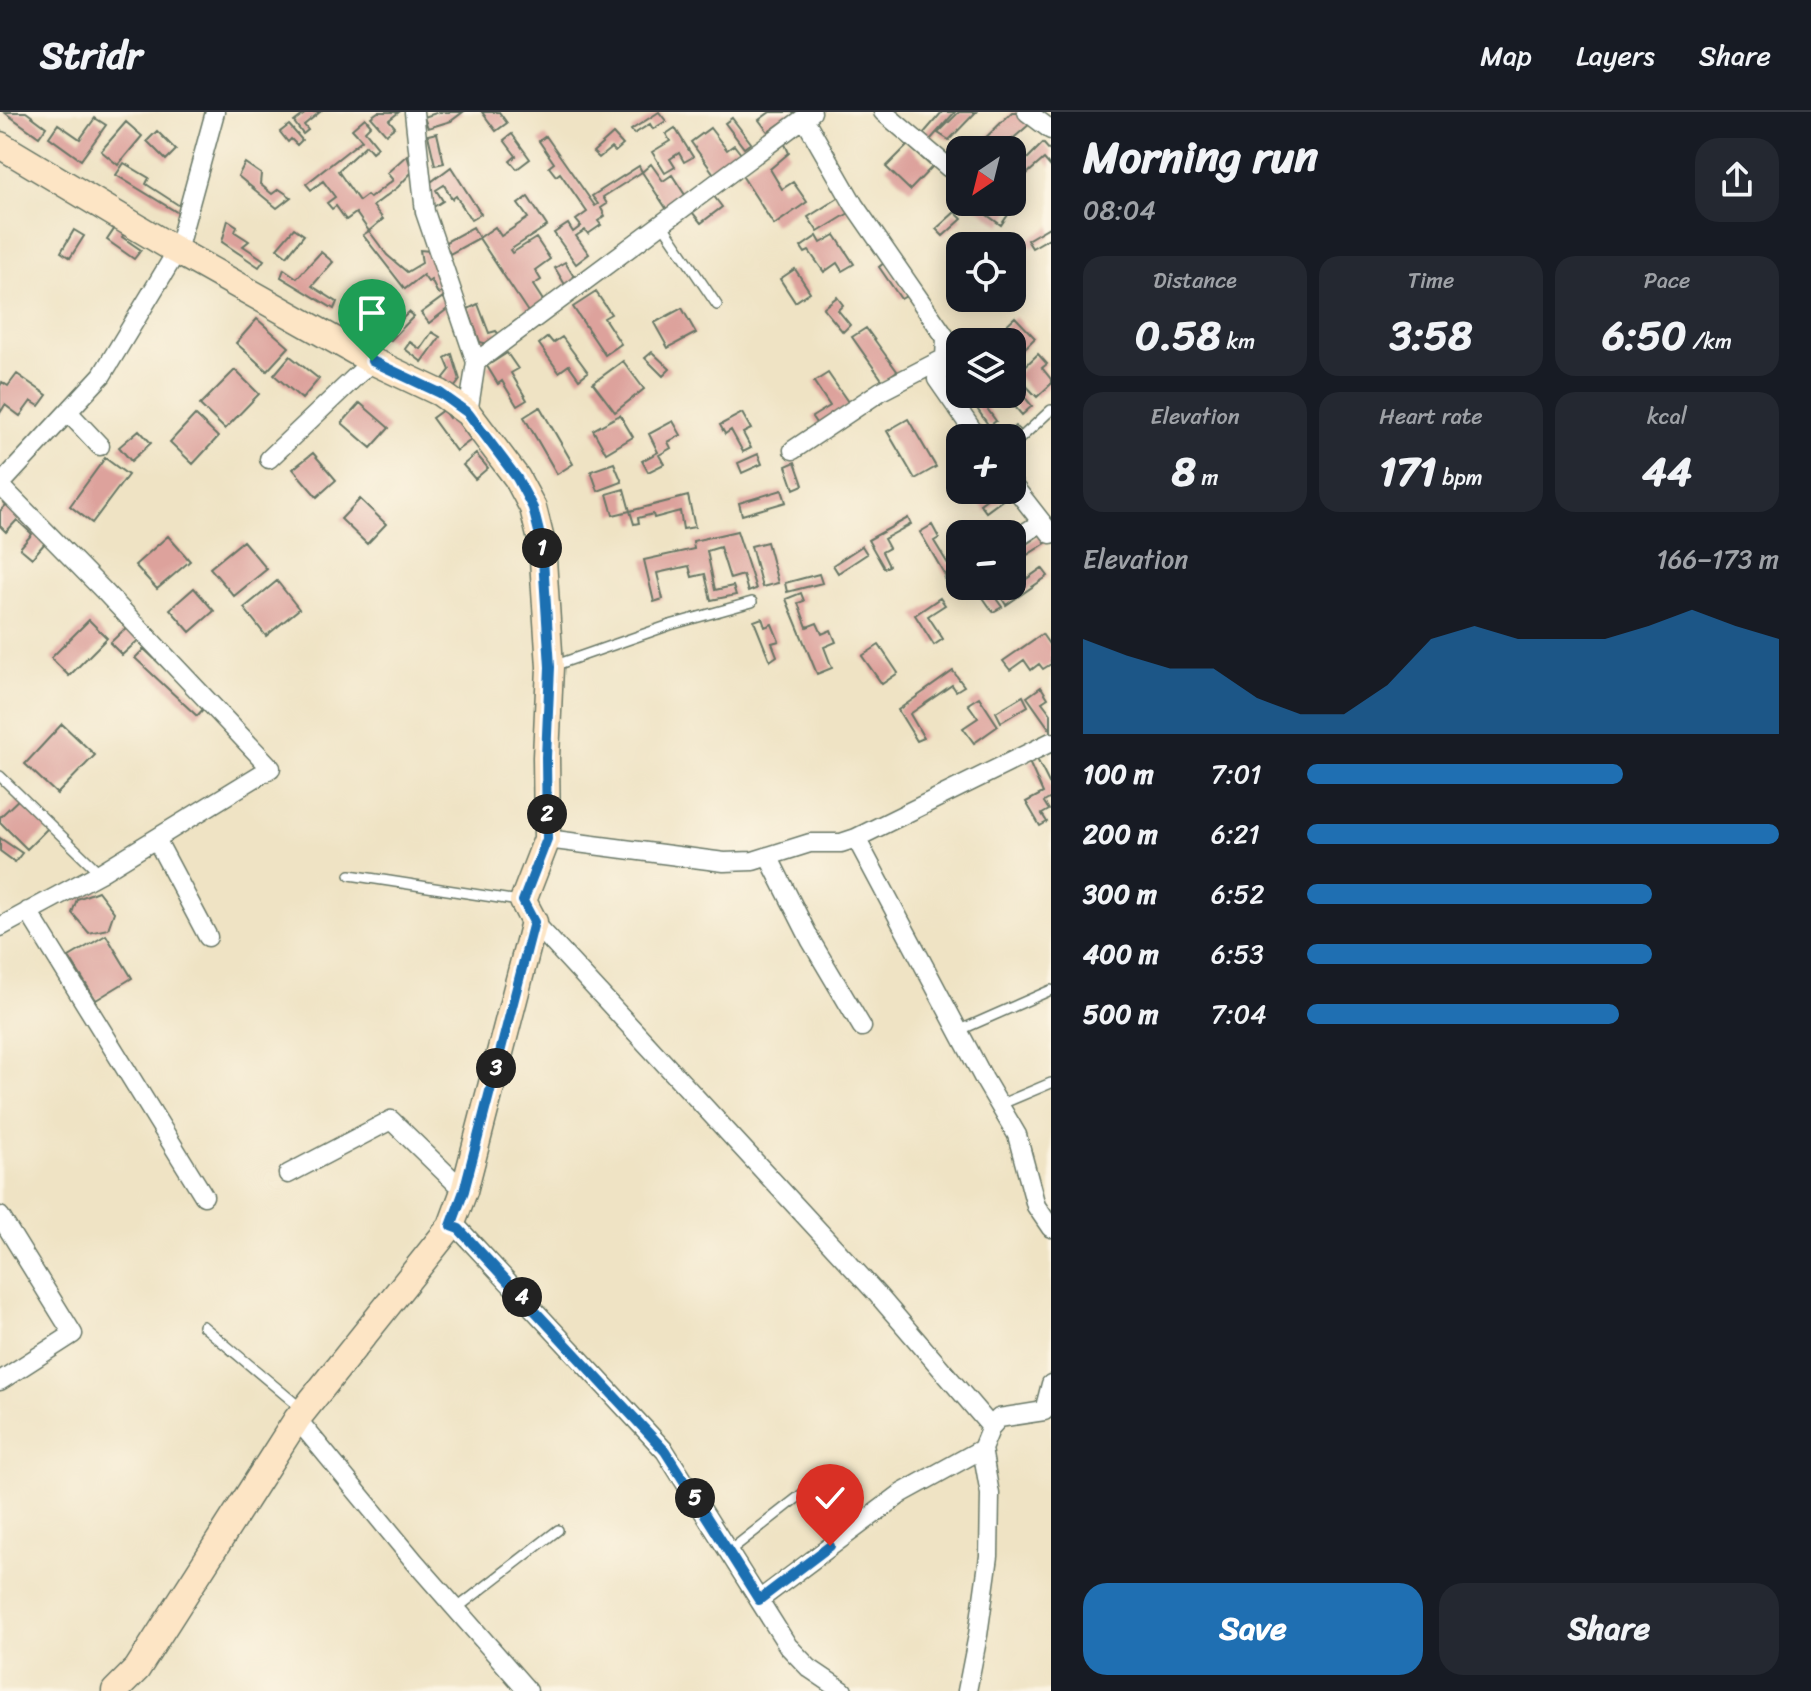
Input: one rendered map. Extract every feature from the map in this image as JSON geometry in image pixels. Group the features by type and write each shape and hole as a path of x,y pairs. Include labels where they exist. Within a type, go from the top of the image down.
{"street":[{"path":"0,927 100,873 271,768 0,485 102,375 177,251 215,112"},
{"path":"414,112 425,212 476,362 468,413"},
{"path":"883,112 946,165"},
{"path":"1027,112 1051,130"},
{"path":"476,362 808,115 854,205 946,338 945,358 937,379 968,424"},
{"path":"0,145 177,251 372,361 440,393 468,413 517,478 533,508 542,544 550,667 546,757 547,839 464,1191 451,1226 300,1415 137,1669 115,1691"},
{"path":"793,450 881,391 945,358"},
{"path":"269,459 372,361"},
{"path":"68,412 100,446"},
{"path":"1026,502 1046,528 1026,536"},
{"path":"547,839 724,862 753,861 810,843 841,843 856,838 1051,742"},
{"path":"856,838 1017,1135 1036,1206 1051,1228"},
{"path":"156,839 208,937"},
{"path":"768,856 811,941 862,1027"},
{"path":"28,911 204,1196"},
{"path":"528,912 877,1294 991,1427"},
{"path":"288,1174 391,1120 464,1191"},
{"path":"0,1216 73,1334 0,1381"},
{"path":"451,1226 459,1229 665,1451 788,1646 809,1668 843,1691"},
{"path":"967,1691 989,1556 990,1494 982,1449 991,1427 999,1418 1048,1411 1051,1384"},
{"path":"300,1415 456,1609 528,1691"},
{"path":"759,1600 902,1493 982,1449"}],"lane":[{"path":"662,224 717,305"},
{"path":"1026,433 1051,410"},
{"path":"550,667 670,625 752,602"},
{"path":"0,776 100,873"},
{"path":"350,875 528,912"},
{"path":"958,1031 1051,990"},
{"path":"999,1105 1051,1083"},
{"path":"203,1326 300,1415"},
{"path":"728,1552 806,1491"},
{"path":"456,1609 558,1530"}],"building":[{"path":"4,112 26,112 46,127 39,137"},
{"path":"307,112 320,112 304,125 308,130 303,134 294,122"},
{"path":"378,112 399,112 389,120 395,127 386,134 371,117"},
{"path":"439,112 463,112 451,121 428,128 424,117"},
{"path":"482,112 499,112 507,123 496,131"},
{"path":"659,112 666,121 653,129 650,124 634,134 631,130"},
{"path":"770,112 797,112 768,132 759,120"},
{"path":"942,112 955,112 930,140 923,134"},
{"path":"959,112 976,112 953,136 946,138 938,133"},
{"path":"1012,112 1018,112 1031,123 1016,136 987,136"},
{"path":"95,118 106,125 81,160 49,137 58,124 80,139"},
{"path":"365,118 371,125 365,131 378,147 372,152 366,145 338,171 359,201 367,195 370,198 393,180 387,173 407,155 412,172 373,206 383,219 369,231 356,213 346,220 336,206 332,209 327,203 335,197 323,181 311,190 306,184 362,140 352,129"},
{"path":"732,118 751,143 744,148 725,123"},
{"path":"126,122 142,136 118,165 101,151"},
{"path":"289,125 302,140 297,145 291,139 288,142 280,132"},
{"path":"675,128 693,157 684,162 679,153 670,159 675,167 665,173 652,152 670,141 666,134"},
{"path":"710,128 727,150 734,145 741,154 714,174 691,142"},
{"path":"157,131 176,150 166,160 147,141"},
{"path":"437,133 444,163 435,165 428,135"},
{"path":"512,134 530,159 517,169 510,161 516,156 504,140"},
{"path":"613,134 623,145 615,152 611,148 599,158 593,152"},
{"path":"546,136 595,206 598,204 592,196 639,166 642,172 603,197 607,204 601,208 605,216 598,221 601,225 588,234 585,230 576,236 589,254 576,264 554,233 568,224 573,232 581,226 576,220 587,212 560,173 556,176 549,167 554,163 539,141"},
{"path":"784,142 789,153 770,169 782,189 793,182 807,202 774,225 741,174"},
{"path":"1043,143 1051,152 1051,167 1044,159 1026,175 1026,158"},
{"path":"908,145 932,167 910,190 886,167"},
{"path":"124,163 149,178 146,184 183,208 180,214 116,175"},
{"path":"245,163 261,174 260,184 272,194 279,189 291,197 277,208 238,176"},
{"path":"651,164 663,181 672,175 687,198 668,211 642,172"},
{"path":"451,167 481,214 471,220 456,196 452,199 444,185 436,190 443,201 432,208 427,185"},
{"path":"713,195 722,207 701,223 692,212"},
{"path":"528,197 547,226 510,250 512,253 536,238 550,259 535,270 541,280 533,285 544,302 528,312 479,238 495,227 501,236 528,218 518,204"},
{"path":"840,197 849,213 818,232 808,217"},
{"path":"951,216 962,219 943,236 936,229"},
{"path":"988,216 1007,216 1001,225"},
{"path":"228,220 237,226 235,232 249,241 243,246 264,260 259,267 222,242"},
{"path":"119,222 128,228 122,237 141,250 134,259 107,240"},
{"path":"1051,226 1051,237 1032,248 1027,240"},
{"path":"473,227 479,238 450,254 444,243"},
{"path":"294,228 304,235 287,256 277,248"},
{"path":"74,230 84,236 70,258 61,252"},
{"path":"369,231 387,255 407,272 422,263 420,250 430,251 446,292 438,294 431,280 428,282 423,275 405,289 363,235"},
{"path":"835,235 854,264 842,271 837,263 824,272 809,251 805,253 801,247 817,236 821,243"},
{"path":"321,252 333,262 312,286 337,302 334,309 281,277 284,269 297,278"},
{"path":"565,262 577,282 567,288 555,268"},
{"path":"885,262 908,295 901,299 879,267"},
{"path":"795,269 810,292 795,302 780,279"},
{"path":"596,292 611,314 604,318 621,344 605,355 573,307"},
{"path":"386,296 391,300 374,321 390,331 409,312 414,316 390,341 344,313 349,309 363,317"},
{"path":"443,297 450,307 429,323 421,313"},
{"path":"837,297 843,305 838,310 850,325 843,332 823,308"},
{"path":"478,304 489,333 496,331 501,337 488,344 480,342 468,309"},
{"path":"682,308 696,333 668,348 654,323"},
{"path":"1015,317 1025,328 1003,328"},
{"path":"257,319 289,347 267,371 236,343"},
{"path":"866,328 897,371 883,381 852,337"},
{"path":"1026,329 1035,338 1026,347"},
{"path":"432,332 440,337 422,362 405,349 410,342 420,349"},
{"path":"548,337 553,343 562,337 588,372 579,379 569,365 559,372 539,344"},
{"path":"652,352 670,369 663,376 645,358"},
{"path":"507,353 518,369 511,373 527,400 517,406 502,381 498,384 487,366"},
{"path":"452,354 460,380 451,392 439,384 450,370 445,358"},
{"path":"1038,354 1047,364 1042,368 1051,379 1051,384 1037,397 1026,385 1026,365"},
{"path":"290,356 319,379 302,399 274,375"},
{"path":"623,361 644,389 615,412 593,383"},
{"path":"235,370 259,394 225,429 200,405"},
{"path":"828,373 850,405 818,426 812,417 830,406 814,382"},
{"path":"17,374 47,395 39,406 31,401 20,416 5,405 0,413 0,386 2,382 8,386"},
{"path":"1026,399 1032,406 1022,415 1016,408 1026,408"},
{"path":"360,403 389,428 371,448 342,423"},
{"path":"540,407 573,464 557,474 524,417"},
{"path":"977,408 987,408 996,421 988,424"},
{"path":"443,410 449,418 456,412 464,416 459,423 471,440 456,451 432,418"},
{"path":"742,413 751,429 743,433 751,448 743,452 731,430 725,434 720,425"},
{"path":"195,415 218,437 193,464 170,442"},
{"path":"620,415 633,437 606,453 593,430"},
{"path":"908,419 936,467 915,479 887,431"},
{"path":"673,421 681,435 668,442 671,448 659,455 664,464 648,472 642,461 658,452 649,434"},
{"path":"139,430 151,443 131,461 119,447"},
{"path":"313,453 336,480 317,497 293,469"},
{"path":"476,454 488,468 475,479 463,465"},
{"path":"758,454 762,464 742,473 738,463"},
{"path":"105,458 128,475 92,523 70,506"},
{"path":"795,462 803,485 794,489 786,466"},
{"path":"614,463 622,482 598,491 591,471"},
{"path":"624,489 630,511 613,515 607,494"},
{"path":"782,490 786,502 742,515 739,503"},
{"path":"688,496 695,527 683,529 680,511 654,518 653,514 638,518 639,523 634,524 630,511"},
{"path":"360,499 386,524 367,544 341,519"},
{"path":"11,500 51,536 32,558 20,548 32,534 17,520 6,532 0,526 0,511"},
{"path":"980,504 997,504 986,512"},
{"path":"908,518 911,524 884,539 889,548 882,552 889,566 884,568 868,540"},
{"path":"932,525 939,538 934,541 946,561 945,575 920,532"},
{"path":"737,531 756,589 748,592 743,575 730,579 720,547 707,551 715,590 733,586 736,595 711,600 705,574 692,577 689,566 657,573 663,599 654,602 644,560 694,549 693,541"},
{"path":"1041,534 1046,543 1027,555 1026,544"},
{"path":"168,536 190,561 157,589 135,565"},
{"path":"243,541 267,569 234,596 210,568"},
{"path":"767,542 778,583 762,587 751,546"},
{"path":"862,546 867,554 838,573 833,565"},
{"path":"1042,568 1048,576 1026,591 1026,579"},
{"path":"819,574 822,583 787,592 785,583"},
{"path":"277,581 299,609 266,636 244,608"},
{"path":"194,588 214,611 190,632 170,609"},
{"path":"801,593 804,601 798,603 807,627 817,623 822,634 831,630 836,642 824,647 832,668 817,674 786,599"},
{"path":"940,598 945,605 928,616 943,639 934,645 915,615"},
{"path":"985,600 997,600 1002,607 993,612"},
{"path":"762,618 765,627 772,624 779,641 772,643 777,656 770,661 754,621"},
{"path":"89,620 107,638 69,676 51,658"},
{"path":"132,622 144,635 122,655 110,643"},
{"path":"1042,634 1051,647 1051,664 1043,669 1039,664 1031,670 1024,660 1010,670 1003,661"},
{"path":"879,645 898,673 882,684 862,656"},
{"path":"144,649 205,707 197,716 135,658"},
{"path":"953,671 964,686 956,691 952,685 910,714 924,738 917,741 898,710"},
{"path":"1041,687 1048,698 1042,702 1051,714 1051,731 1027,697"},
{"path":"1023,696 1028,706 1001,722 996,712"},
{"path":"979,697 998,726 974,743 963,728 978,718 968,704"},
{"path":"62,724 95,755 57,794 25,764"},
{"path":"1037,759 1051,787 1051,798 1044,802 1049,810 1042,814 1047,822 1040,826 1026,802 1043,793 1029,762"},
{"path":"21,797 50,826 27,849 0,822 0,817"},
{"path":"0,838 22,853 15,862 0,851"},
{"path":"98,891 114,912 108,929 89,933 72,913 77,899"},
{"path":"106,935 132,978 96,1000 69,957"}],"route":[{"path":"372,361 440,393 468,413 517,478 533,508 542,544 550,667 546,757 547,839 523,901 534,922 464,1191 451,1226 459,1229 665,1451 759,1600 830,1546"}]}
